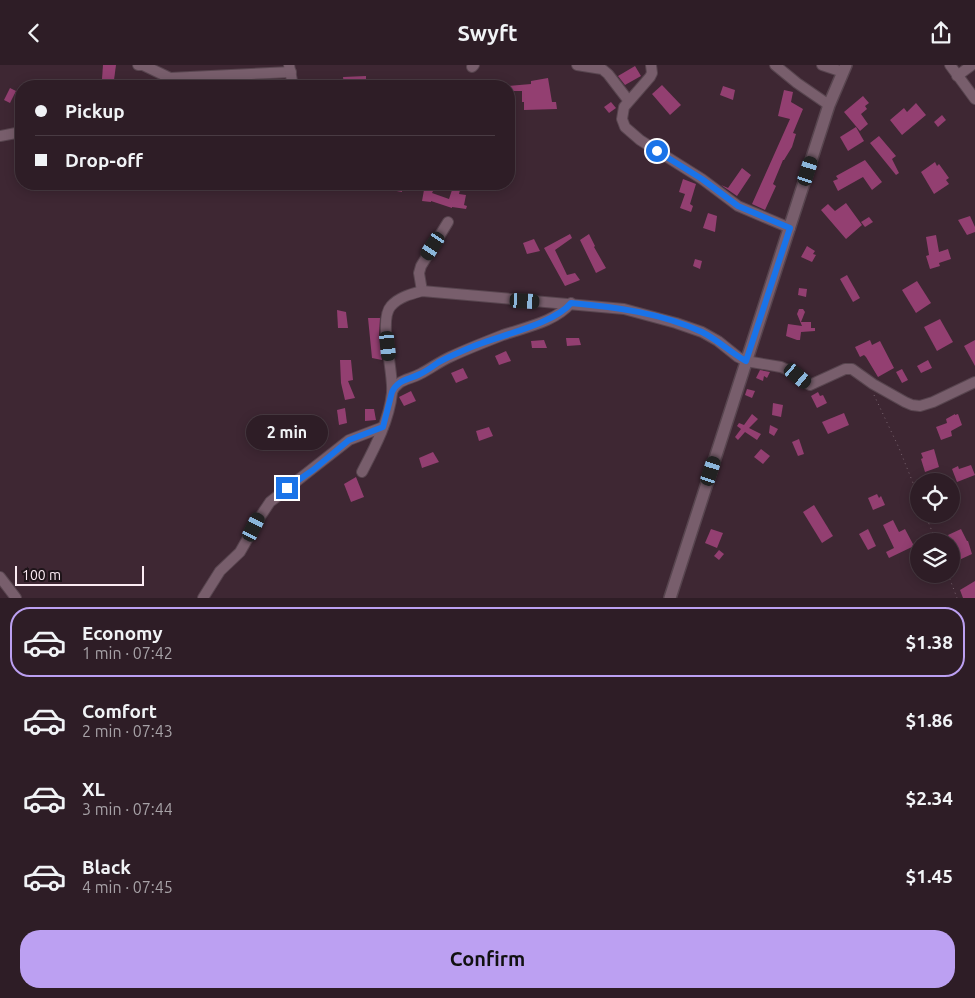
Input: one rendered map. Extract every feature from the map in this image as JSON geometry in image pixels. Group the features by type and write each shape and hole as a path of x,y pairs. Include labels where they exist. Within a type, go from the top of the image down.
{"street":[{"path":"138,65 143,65 170,78 290,68"},
{"path":"577,65 602,69 628,100"},
{"path":"651,65 652,73 628,100 622,111 625,127 640,140 702,179 738,206 790,228"},
{"path":"775,65 829,105"},
{"path":"670,598 829,105 844,69 822,65"},
{"path":"950,65 975,99"},
{"path":"958,75 972,65"},
{"path":"0,136 15,133"},
{"path":"422,291 419,273 421,266 448,223"},
{"path":"392,392 386,331 387,313 389,307 395,301 406,295 422,291 624,309 676,323 710,337 746,361 781,367 810,385 849,368 856,370 866,379 912,405 920,406 933,402 975,382"},
{"path":"362,472 383,427 394,386 400,381 416,376 450,357 490,340 553,318 566,310 571,303"},
{"path":"203,598 220,571 240,552 270,503 349,440 383,427"},
{"path":"0,577 16,598"}],"path":[{"path":"866,379 910,476"},
{"path":"951,583 957,598"}],"building":[{"path":"103,65 116,65 114,80 102,79"},
{"path":"635,66 641,76 625,85 618,76"},
{"path":"366,76 366,80 343,80 343,77"},
{"path":"548,78 552,102 556,102 557,109 524,110 522,91 515,91 515,85 531,84 531,81"},
{"path":"662,85 681,105 670,115 652,94"},
{"path":"723,86 735,90 733,100 720,95"},
{"path":"10,88 15,90 10,103 4,100"},
{"path":"784,90 793,92 791,102 803,109 793,133 796,134 792,147 783,160 773,184 776,186 765,210 752,204 790,119 778,116"},
{"path":"863,96 869,103 865,106 867,109 861,114 868,124 860,131 844,112"},
{"path":"611,102 616,108 609,113 604,107"},
{"path":"916,103 926,115 902,135 890,120 904,108 907,112"},
{"path":"942,115 946,120 938,127 934,122"},
{"path":"856,127 864,141 848,151 840,137"},
{"path":"879,136 896,156 892,159 899,173 896,175 870,143"},
{"path":"865,160 882,182 872,190 863,177 838,191 833,181 838,179 836,176"},
{"path":"935,162 937,166 939,164 949,178 946,180 949,184 934,194 921,172"},
{"path":"742,168 751,175 737,196 721,185 728,188"},
{"path":"683,179 696,184 690,204 693,206 691,212 680,208 685,194 679,192"},
{"path":"424,190 433,191 432,193 449,199 452,190 460,190 459,194 466,195 464,205 467,206 466,209 452,208 431,201 422,201"},
{"path":"846,203 862,225 846,239 821,210 828,204 835,211"},
{"path":"708,213 717,216 715,232 703,228"},
{"path":"970,216 975,232 967,235 958,220"},
{"path":"869,217 873,222 865,227 861,222"},
{"path":"570,234 572,238 555,250 567,275 575,273 580,280 565,286 544,248"},
{"path":"589,234 606,268 596,273 580,240"},
{"path":"936,235 939,252 948,249 951,259 939,263 940,266 930,269 926,256 929,255 926,237"},
{"path":"534,239 540,251 527,254 523,243"},
{"path":"807,246 815,251 813,254 816,255 812,262 801,257"},
{"path":"695,259 702,261 700,269 693,266"},
{"path":"847,275 860,298 853,302 840,279"},
{"path":"917,281 931,303 916,313 902,290"},
{"path":"799,288 807,289 806,297 798,295"},
{"path":"799,309 803,309 805,312 801,322 811,322 811,328 815,328 815,331 801,332 800,340 797,340 786,336 788,324 802,326 797,314"},
{"path":"337,310 346,312 348,328 338,328"},
{"path":"368,318 380,318 379,335 382,360 372,358"},
{"path":"940,319 953,342 937,351 924,327"},
{"path":"566,338 579,338 581,345 567,346"},
{"path":"544,340 547,348 532,348 531,341"},
{"path":"870,340 872,345 880,341 894,368 878,377 866,357 864,355 860,357 855,347"},
{"path":"975,340 975,366 964,346"},
{"path":"506,351 511,361 499,365 495,356"},
{"path":"340,360 351,360 353,380 348,381 355,398 345,400 341,383"},
{"path":"928,360 932,368 921,373 917,366"},
{"path":"463,368 468,378 456,383 451,373"},
{"path":"902,369 908,380 902,383 896,372"},
{"path":"760,370 770,372 767,378 764,376 763,381 756,378"},
{"path":"747,389 755,391 752,398 745,395"},
{"path":"411,391 416,401 404,406 399,397"},
{"path":"818,392 820,396 823,395 827,403 817,408 811,396"},
{"path":"773,403 783,405 781,417 772,415"},
{"path":"345,408 347,423 339,425 337,410"},
{"path":"365,409 374,409 376,420 365,421"},
{"path":"844,413 849,425 828,434 822,422"},
{"path":"752,414 758,419 749,428 761,434 757,440 745,432 738,440 735,437 741,429 737,426 739,423 744,425"},
{"path":"958,414 962,425 951,431 952,436 941,440 936,427 947,423 946,419"},
{"path":"770,425 778,429 774,436 769,433"},
{"path":"489,427 493,436 479,441 476,431"},
{"path":"799,439 804,454 798,456 792,442"},
{"path":"761,449 770,456 763,464 754,457"},
{"path":"934,449 939,467 925,472 921,453"},
{"path":"433,452 439,462 422,468 419,458"},
{"path":"971,465 975,475 960,481 960,473 954,473 952,469 958,466 959,469"},
{"path":"356,477 364,497 351,502 344,484"},
{"path":"877,494 879,498 881,496 885,505 873,510 868,498"},
{"path":"814,505 833,536 822,543 803,512"},
{"path":"893,520 899,532 905,529 910,538 910,548 889,558 886,552 894,548 883,525"},
{"path":"711,529 723,533 717,548 705,543"},
{"path":"868,529 876,546 868,550 859,534"},
{"path":"961,529 968,541 972,554 960,560 960,533 952,533"},
{"path":"719,550 724,554 719,560 714,556"},
{"path":"975,581 975,598 963,598 960,590"}],"route":[{"path":"287,488 313,470 349,440 383,427 394,386 400,381 416,376 438,363 477,345 553,318 566,310 571,303 624,309 676,323 702,332 746,361 790,228 762,218 738,206 702,179 657,151"}]}
